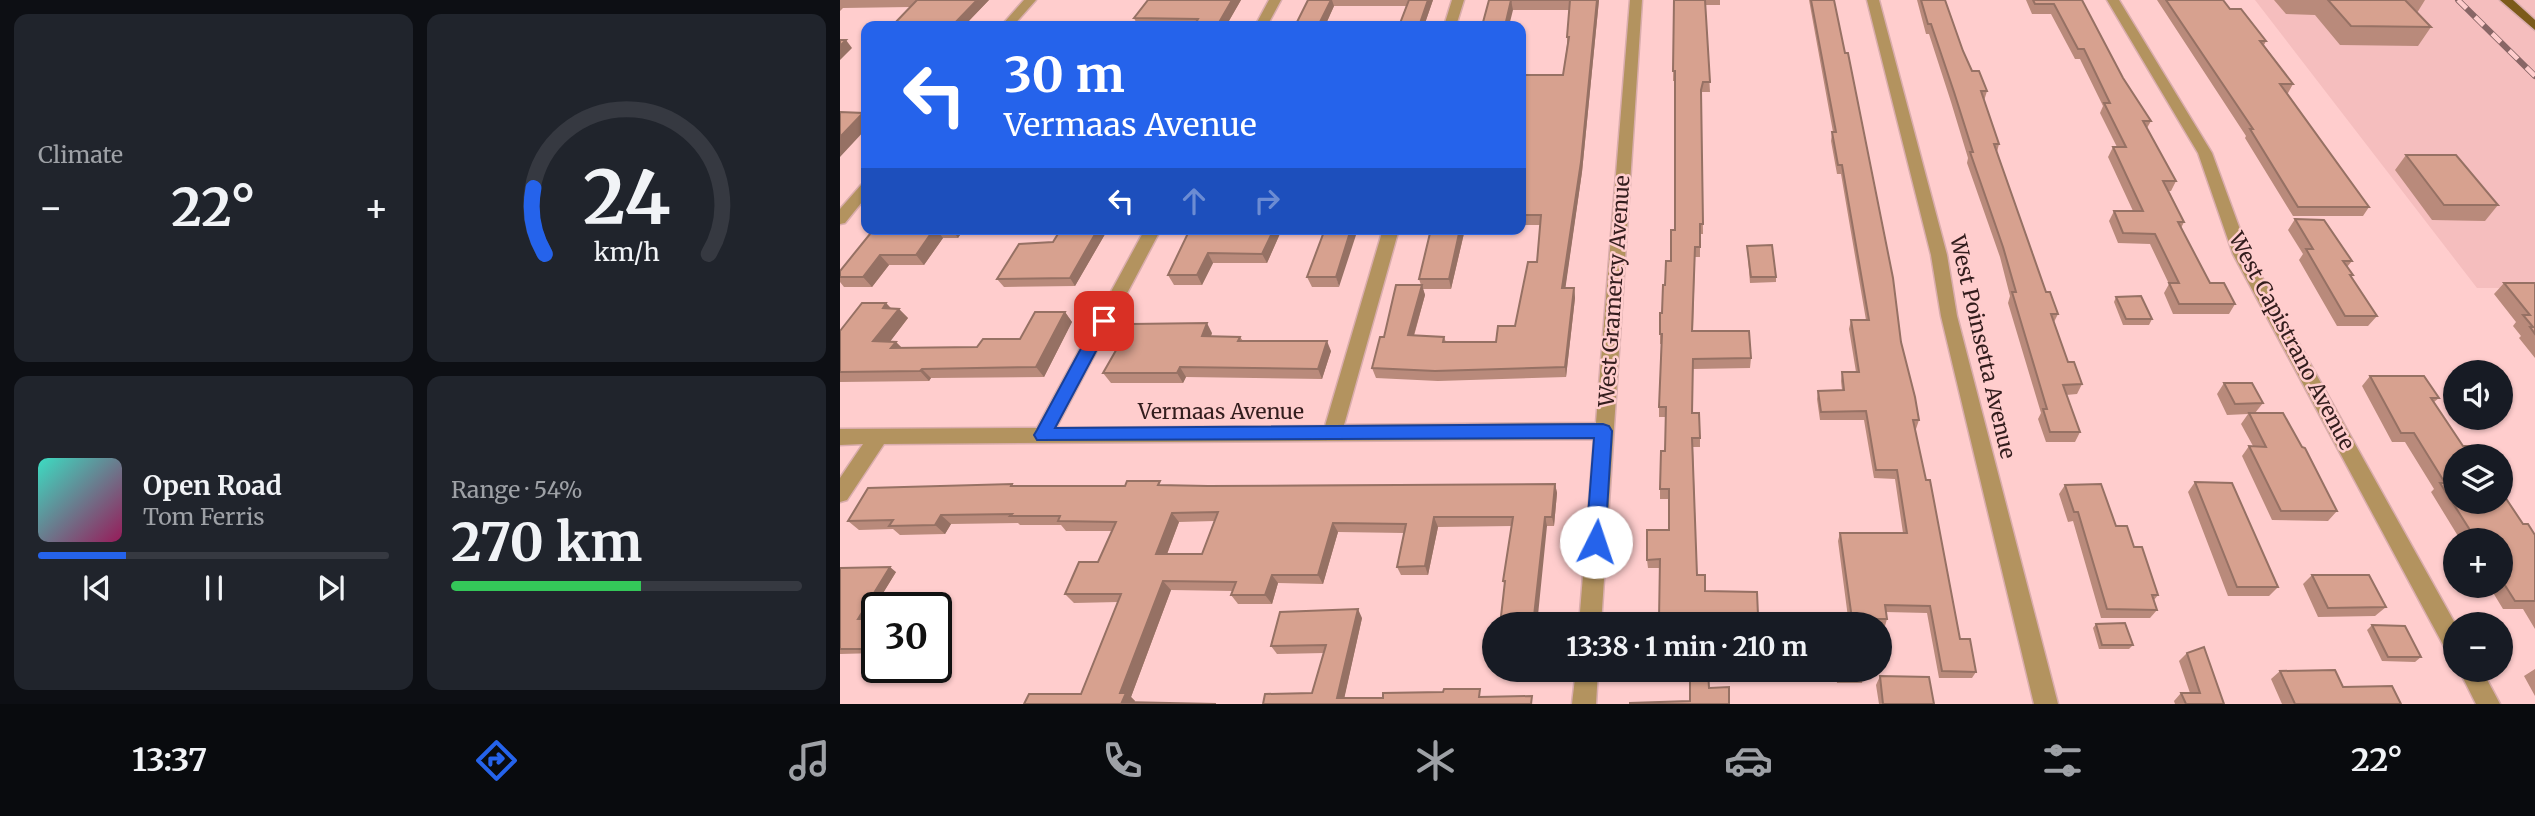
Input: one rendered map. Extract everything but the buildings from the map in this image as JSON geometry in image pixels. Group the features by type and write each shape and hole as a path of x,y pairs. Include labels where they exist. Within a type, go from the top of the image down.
{"main road":[{"path":"2506,0 2534,24"}],"street":[{"path":"1011,21 1030,0"},
{"path":"1264,21 1275,0"},
{"path":"1452,21 1458,0"},
{"name":"West Gramercy Avenue","path":"1591,612 1636,0"},
{"name":"West Poinsetta Avenue","path":"1873,0 1939,255 1949,316 2046,704"},
{"name":"West Capistrano Avenue","path":"2113,0 2204,153 2241,254 2443,622"},
{"path":"840,219 861,194"},
{"path":"1043,435 1150,235"},
{"path":"1332,433 1389,235"},
{"name":"Vermaas Avenue","path":"840,437 1603,431"},
{"path":"840,494 879,436"},
{"path":"1584,704 1586,682"},
{"path":"2476,682 2488,704"}],"shaded area":[{"path":"2255,0 2535,0 2535,288 2477,288"}],"railway":[{"path":"2458,0 2535,76"}],"route":[{"path":"1104,321 1043,435 1603,431 1596,542"}]}
